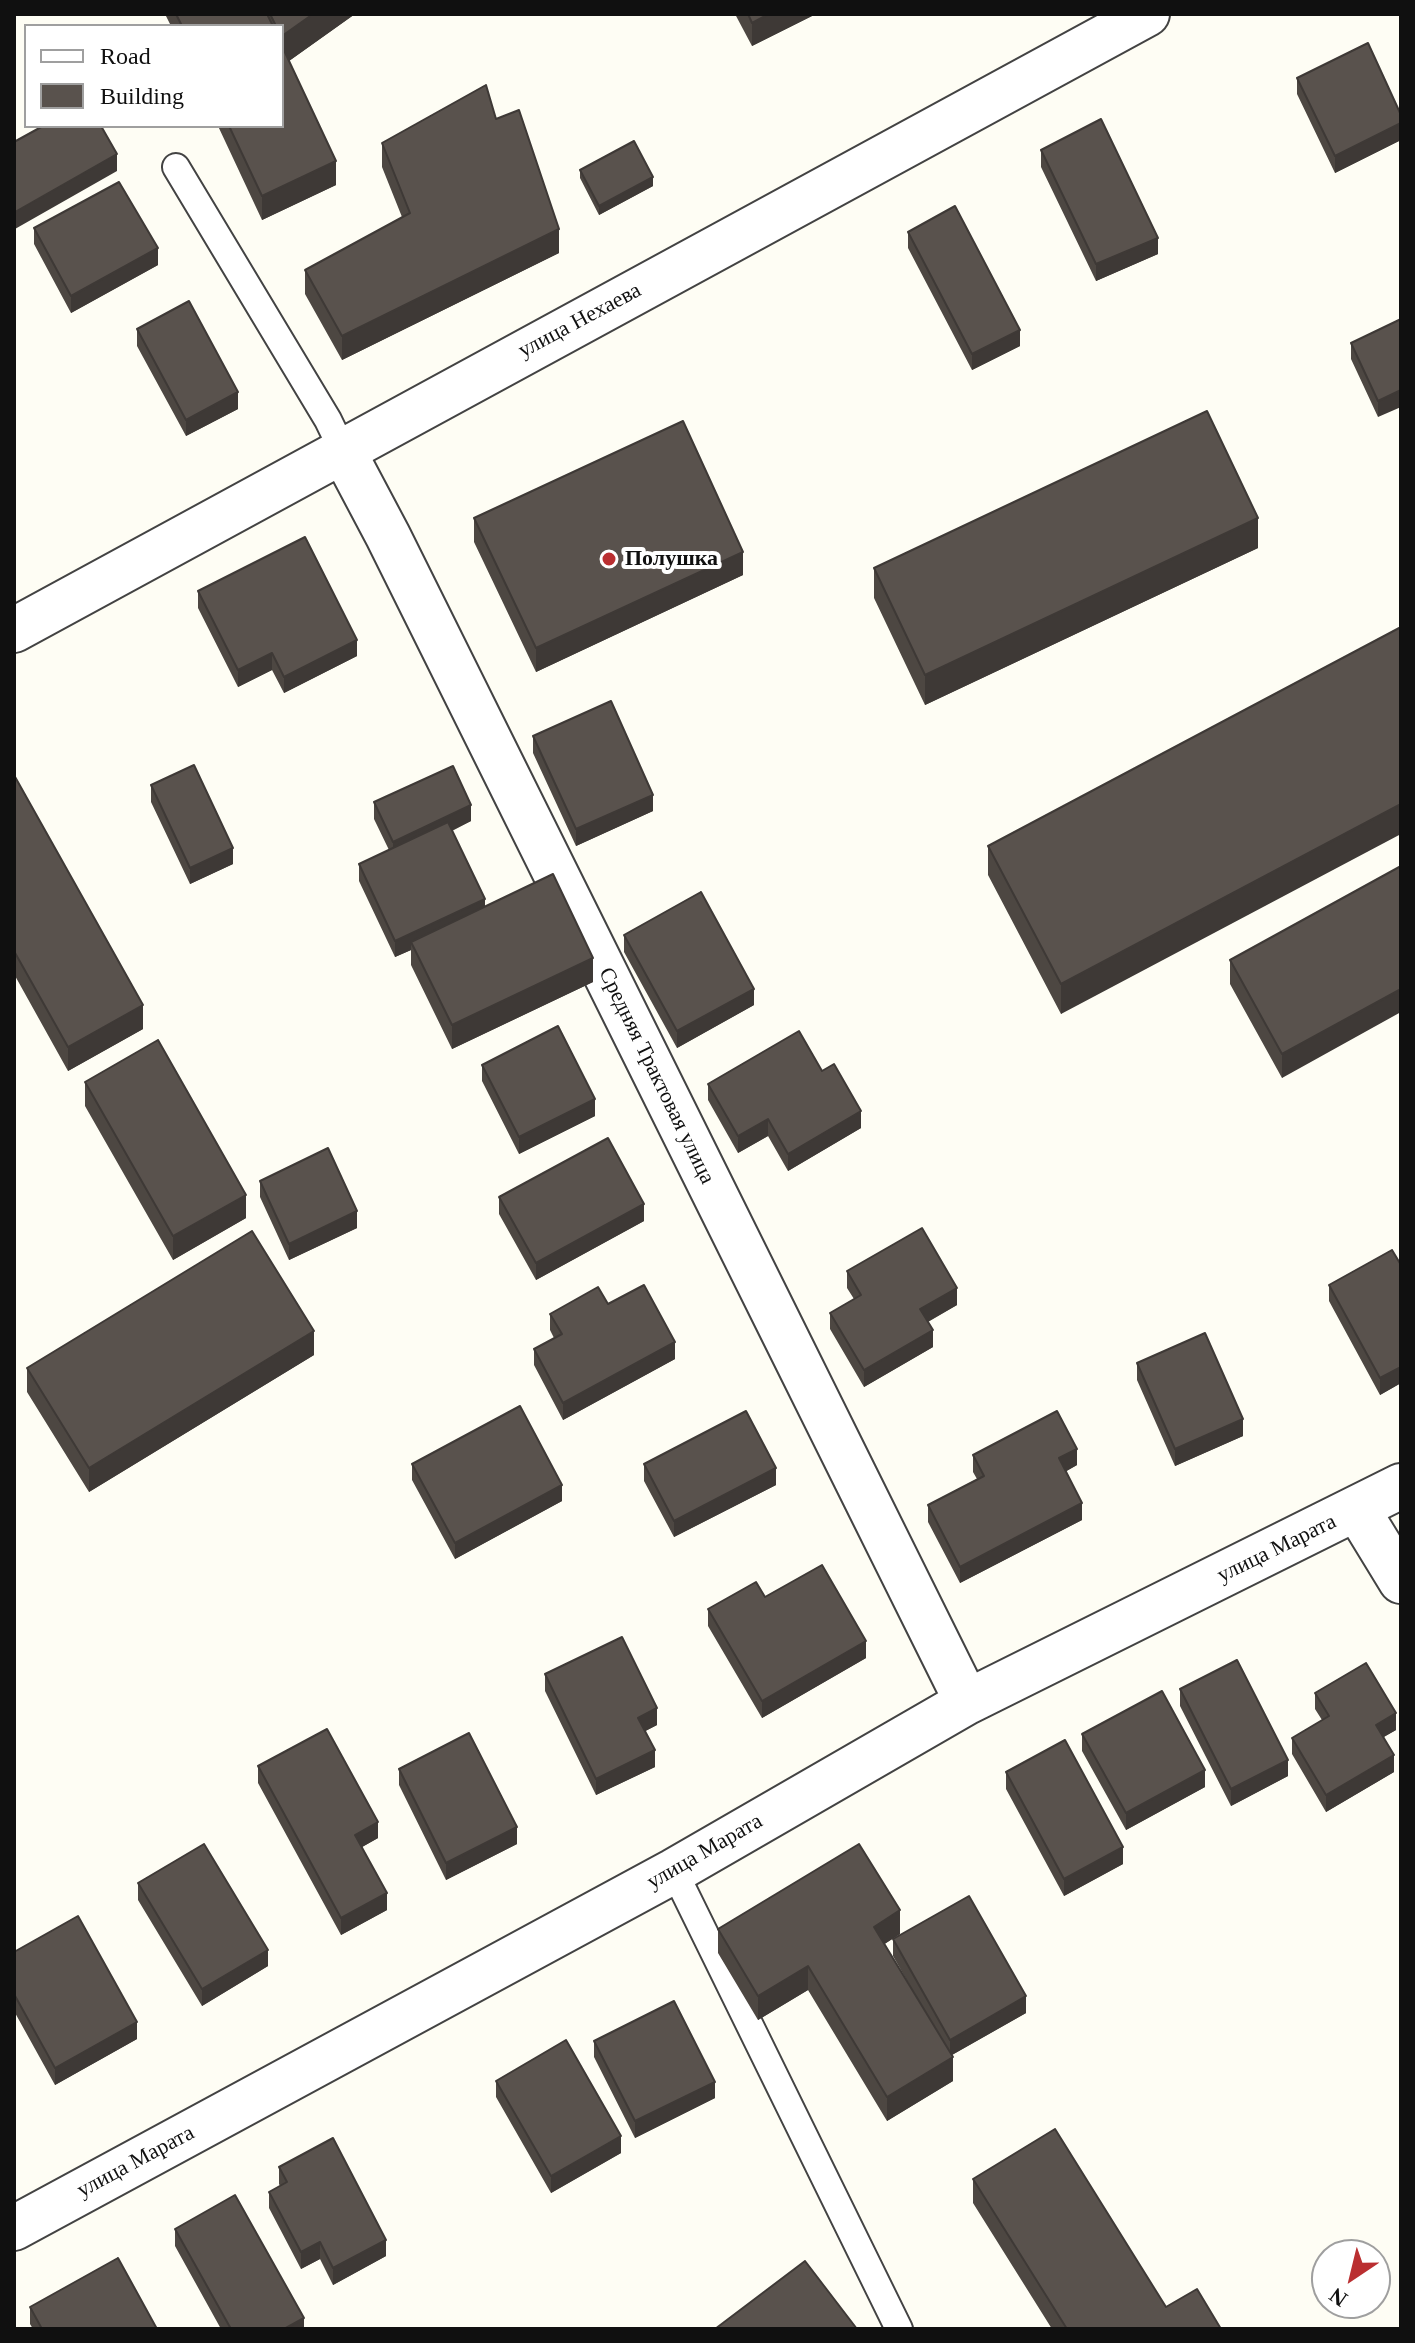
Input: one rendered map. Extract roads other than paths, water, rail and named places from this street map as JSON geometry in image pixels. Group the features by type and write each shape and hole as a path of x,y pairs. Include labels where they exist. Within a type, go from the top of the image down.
{"street":[{"name":"улица Нехаева","path":"14,630 1147,14"},
{"name":"Средняя Трактовая улица","path":"343,451 967,1702"},
{"name":"улица Марата","path":"14,2228 674,1871 967,1702 1401,1486"},
{"path":"1357,1509 1401,1581"}],"lane":[{"path":"176,167 328,420 343,451"},
{"path":"674,1871 899,2329"}],"place":[{"name":"Полушка","path":"609,559"}]}
